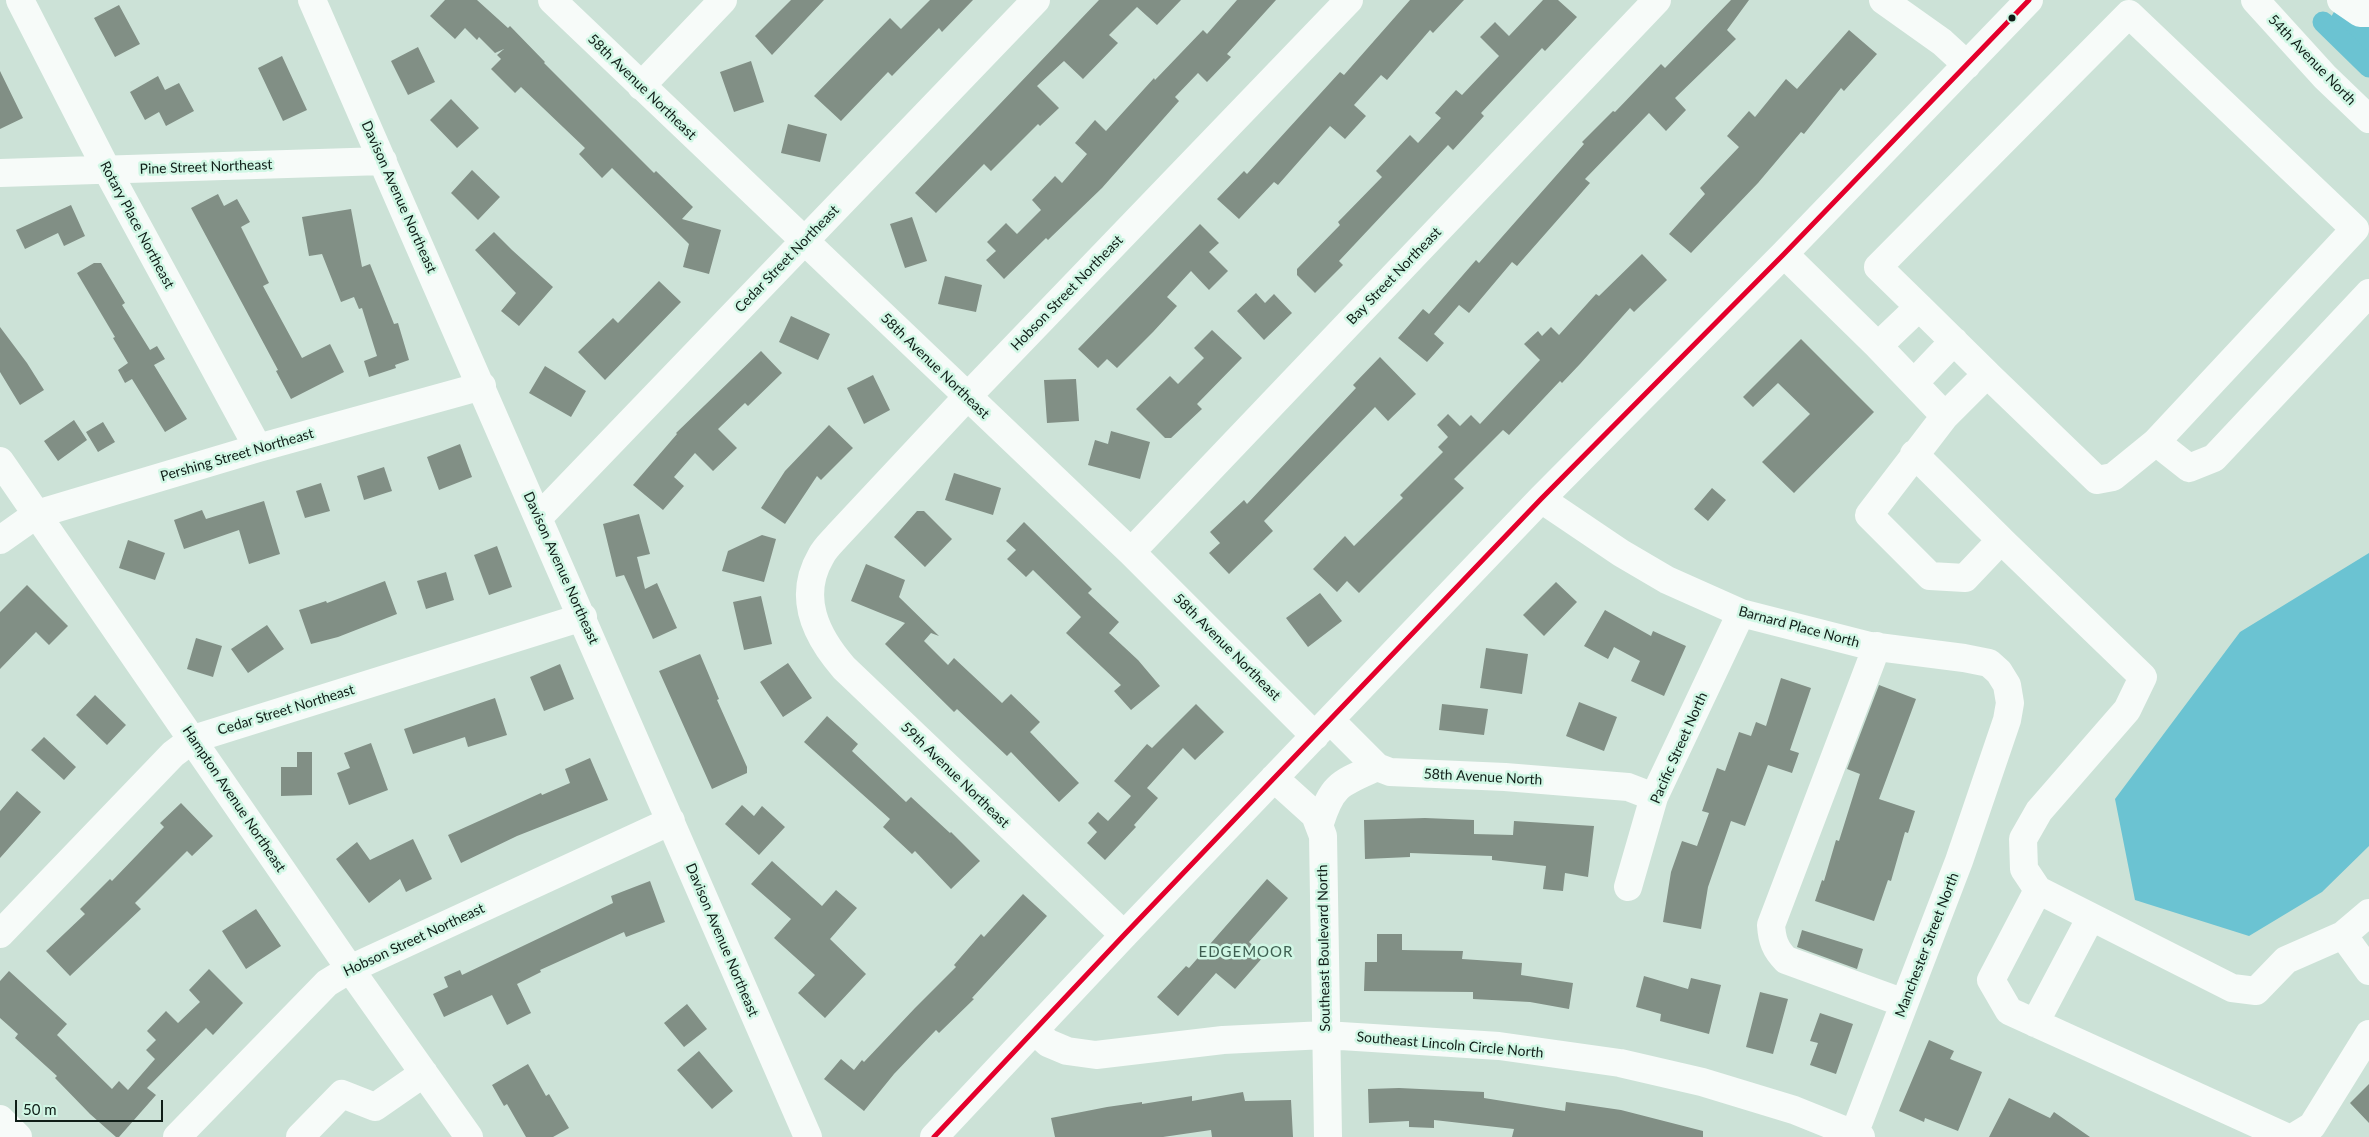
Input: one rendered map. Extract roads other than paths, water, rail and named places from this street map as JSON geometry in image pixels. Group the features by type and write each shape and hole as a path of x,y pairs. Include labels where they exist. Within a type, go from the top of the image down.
{"street":[{"name":"Rotary Place Northeast","path":"20,0 107,170 258,448"},
{"name":"Davison Avenue Northeast","path":"312,0 583,617 808,1137"},
{"name":"58th Avenue Northeast","path":"552,0 1131,552 1323,728"},
{"path":"641,86 723,0"},
{"name":"Cedar Street Northeast","path":"539,518 1036,0"},
{"name":"Hobson Street Northeast","path":"810,600 812,575 821,555 967,396 1349,0"},
{"name":"Bay Street Northeast","path":"1131,552 1657,0"},
{"path":"1883,0 1942,42 1967,64"},
{"path":"934,1137 1540,499 1784,254 2029,0"},
{"name":"54th Avenue North","path":"2255,0 2325,77 2369,119"},
{"path":"2341,0 2360,13 2369,13"},
{"path":"2129,14 2362,235 2156,442 2113,477 2097,480 1919,307 1878,267 2129,14"},
{"name":"Pine Street Northeast","path":"0,173 383,161"},
{"path":"1784,254 1878,346 1945,416"},
{"path":"2156,442 2189,468 2214,458 2369,293"},
{"path":"1878,346 1919,307"},
{"path":"1914,383 1954,341"},
{"path":"1987,374 1945,416 1869,515 1930,576 1965,578 2001,540"},
{"name":"Pershing Street Northeast","path":"0,540 37,514 258,448 482,386"},
{"path":"1914,454 2143,677 2127,710 2039,811 2023,839 2024,869 2038,890 2232,988 2256,992 2286,960 2343,935 2369,914"},
{"name":"Hampton Avenue Northeast","path":"0,461 469,1137"},
{"name":"Barnard Place North","path":"1540,499 1621,553 1667,580 1741,613 1876,646 1989,663 1999,672 2007,685 2010,703 2007,720 1996,750"},
{"name":"59th Avenue Northeast","path":"810,600 815,625 826,648 844,668 1124,935"},
{"name":"Pacific Street North","path":"1628,887 1654,797 1741,613"},
{"name":"Cedar Street Northeast","path":"0,934 173,754 193,739 583,617"},
{"path":"1876,646 1771,925 1772,940 1777,951 1786,960 1904,1002"},
{"path":"1323,728 1377,767"},
{"name":"Manchester Street North","path":"1856,1136 1904,1002 1959,861 1996,750"},
{"path":"1320,823 1327,800 1336,789 1349,779 1377,767"},
{"name":"58th Avenue North","path":"1377,767 1390,772 1514,777 1628,787 1654,797"},
{"path":"1274,778 1315,815 1320,823"},
{"name":"Hobson Street Northeast","path":"177,1137 327,983 350,968 671,821"},
{"name":"Southeast Boulevard North","path":"1320,823 1323,836 1328,1137"},
{"path":"2038,890 1991,980 2009,1011 2286,1137"},
{"path":"2035,1023 2091,917"},
{"path":"2343,935 2369,971"},
{"name":"Southeast Lincoln Circle North","path":"1035,1031 1048,1043 1067,1051 1096,1055 1223,1040 1325,1035 1499,1046 1620,1063 1702,1082 1794,1110 1856,1136"},
{"path":"2294,1137 2312,1126 2369,1034"},
{"path":"300,1137 342,1094 375,1106 424,1073"},
{"path":"0,1119 18,1137"}],"water":[{"path":"2341,0 2369,23 2369,62 2331,17"},
{"path":"2369,553 2369,846 2322,892 2249,936 2135,900 2115,799 2240,632"}],"waterway":[{"path":"2323,22 2369,67"}],"district":[{"name":"EDGEMOOR","path":"1246,952"}]}
